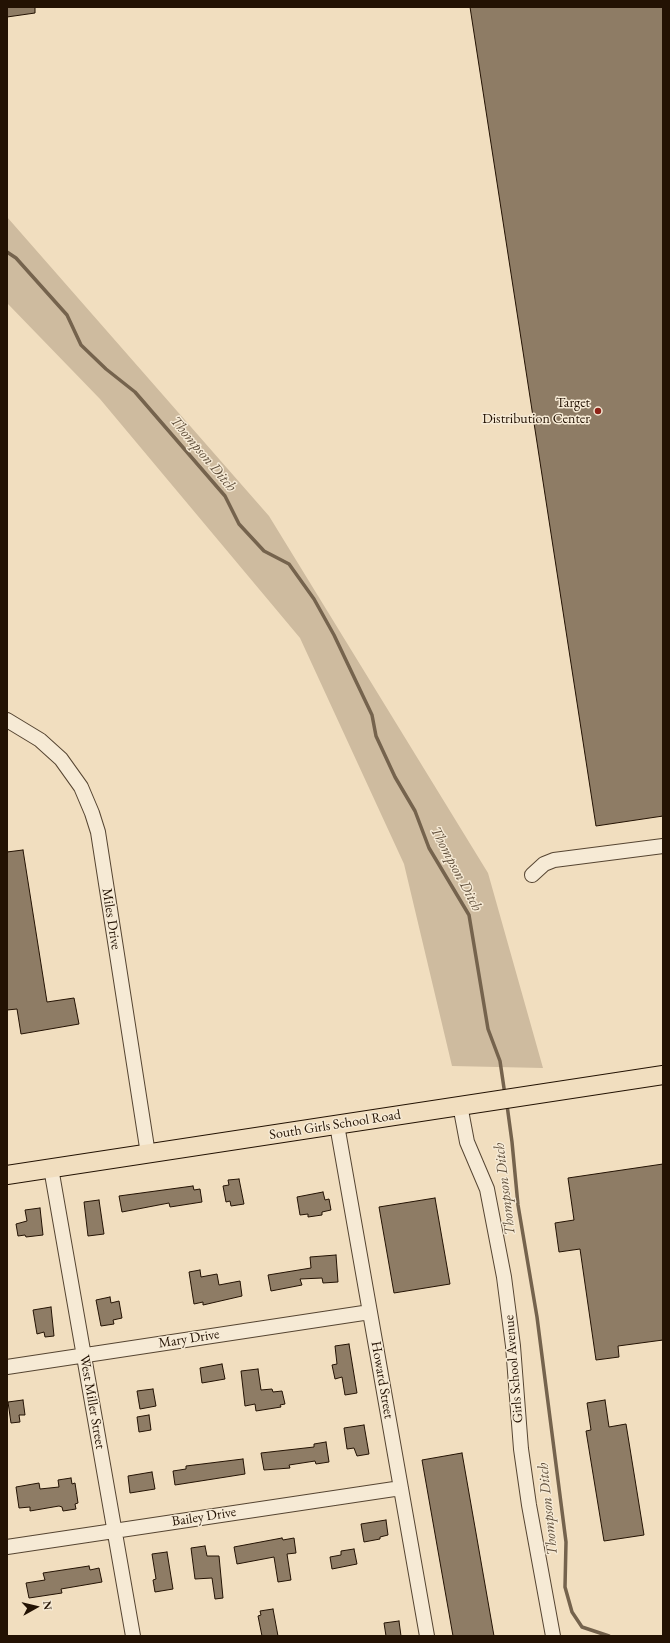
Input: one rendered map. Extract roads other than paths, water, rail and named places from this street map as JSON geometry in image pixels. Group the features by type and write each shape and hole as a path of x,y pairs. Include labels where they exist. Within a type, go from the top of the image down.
{"main road":[{"name":"South Girls School Road","path":"7,1175 663,1075"}],"street":[{"name":"Miles Drive","path":"7,720 31,733 61,759 81,787 92,813 98,832 148,1154"},
{"path":"532,875 544,864 554,860 663,846"},
{"name":"Girls School Avenue","path":"460,1105 467,1142 487,1189 504,1277 513,1346 522,1456 528,1505 553,1636"},
{"name":"Howard Street","path":"337,1125 428,1636"},
{"name":"West Miller Street","path":"51,1168 133,1636"},
{"name":"Mary Drive","path":"7,1367 370,1312"},
{"name":"Bailey Drive","path":"7,1547 401,1488"}],"waterway":[{"name":"Thompson Ditch","path":"7,252 16,258 67,315 81,345 106,369 135,392 225,496 239,524 264,551 289,564 314,599 334,635 372,715 376,736 395,777 415,811 429,848 469,915 488,1029 500,1061 505,1095"},
{"name":"Thompson Ditch","path":"507,1105 518,1205 537,1317 566,1542 565,1587 572,1612 582,1627 609,1636"}],"place":[{"name":"Target Distribution Center","path":"598,411"}]}
